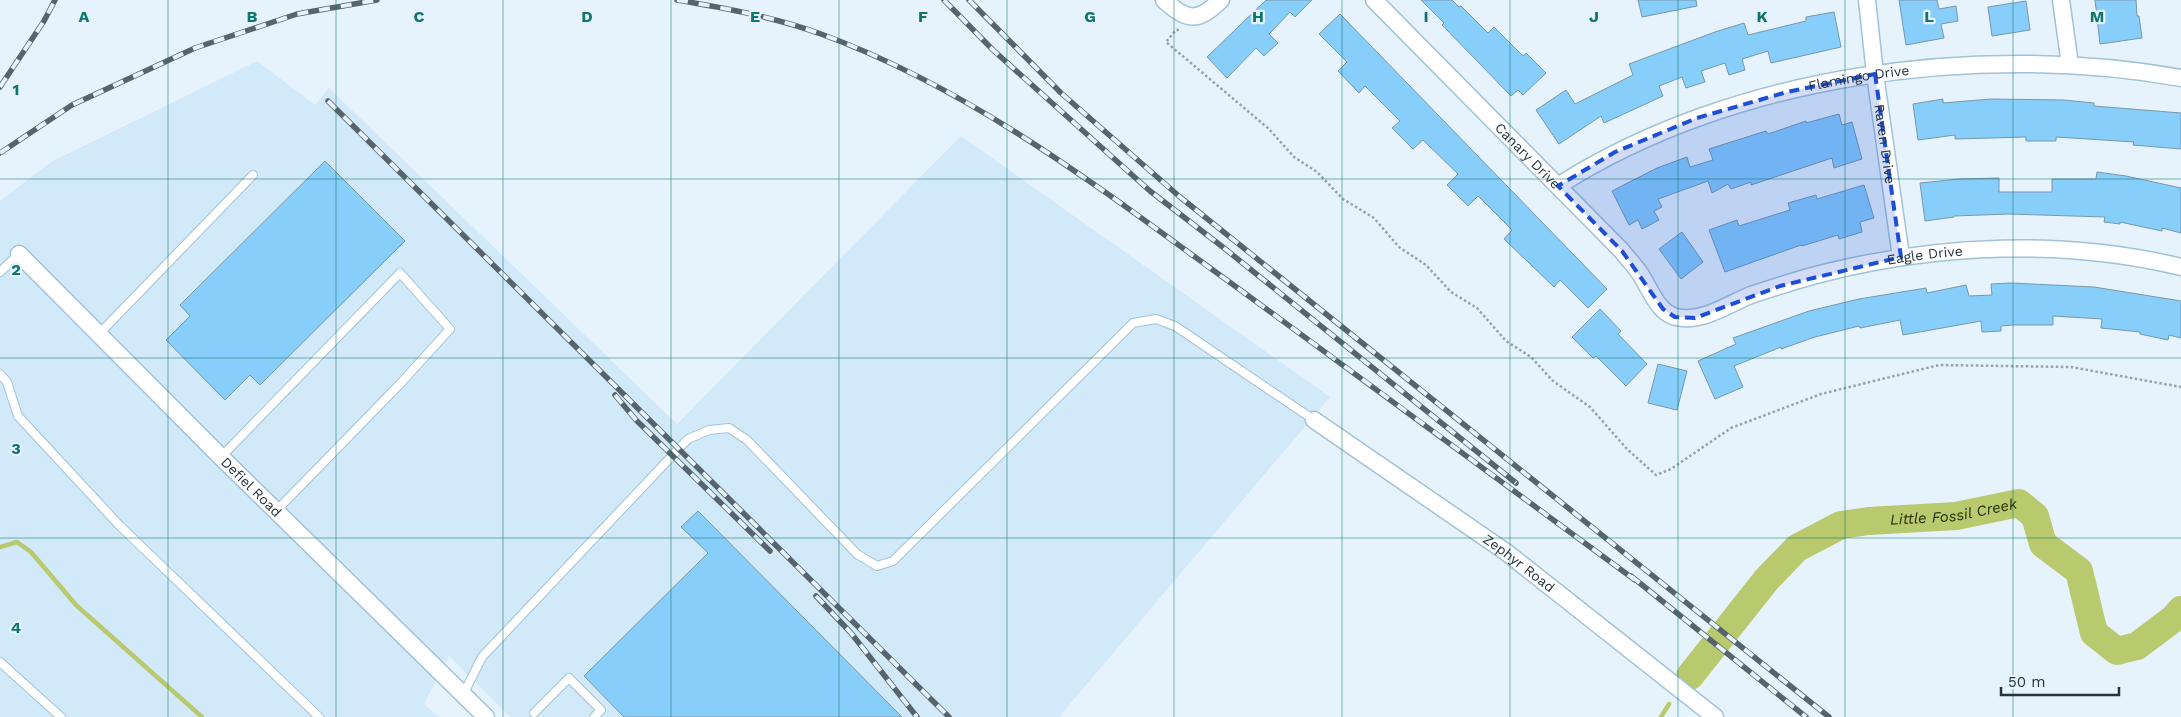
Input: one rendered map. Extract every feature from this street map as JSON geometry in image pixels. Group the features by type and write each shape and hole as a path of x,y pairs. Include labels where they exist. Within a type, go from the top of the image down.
{"street":[{"path":"1164,0 1186,16 1196,17 1204,14 1221,0"},
{"name":"Canary Drive","path":"1374,0 1622,251 1663,309 1675,317"},
{"name":"Raven Drive","path":"1867,0 1875,74 1901,257"},
{"path":"2061,0 2070,64"},
{"name":"Flamingo Drive","path":"1558,186 1615,152 1654,134 1697,118 1787,92 1875,74 1941,66 2070,64 2181,78"},
{"name":"Eagle Drive","path":"1675,317 1695,318 1780,286 1823,274 1901,257 1988,250 2030,249 2117,254 2181,267"},
{"name":"Defiel Road","path":"20,254 221,457 486,717"},
{"name":"Zephyr Road","path":"1314,420 1484,536 1715,717"}],"lane":[{"path":"99,334 253,175"},
{"path":"0,272 20,254"},
{"path":"221,457 400,273 450,329 399,385 277,510"},
{"path":"463,695 482,657 688,439 709,430 729,428 747,440 857,554 877,566 894,561 1133,322 1156,319 1175,326 1314,420"},
{"path":"0,374 8,382 18,416 107,512 319,717"},
{"path":"0,662 62,717"},
{"path":"534,713 569,678 608,717"},
{"path":"594,717 601,710"}],"path":[{"path":"1185,31 1176,30 1166,42 1269,129 1294,157 1317,172 1343,199 1374,218 1399,247 1426,265 1451,292 1477,308 1506,341 1531,357 1553,381 1590,408 1627,449 1656,475 1670,469 1730,428 1821,394 1939,365 2071,368 2181,388"}],"highlighted area":[{"path":"1875,74 1901,257 1780,286 1695,318 1675,317 1663,309 1622,251 1558,186 1615,152 1697,118 1787,92"}],"shaded area":[{"path":"257,61 315,105 329,88 677,424 961,136 1330,397 1059,717 510,717 449,656 424,704 439,717 0,717 0,201 51,162"}],"building":[{"path":"1266,0 1312,0 1295,17 1290,12 1269,34 1278,43 1264,56 1256,48 1227,78 1207,57"},
{"path":"1421,0 1452,0 1459,7 1461,6 1488,33 1494,27 1523,56 1526,53 1546,73 1523,95 1518,90 1511,96 1442,25 1444,23"},
{"path":"1638,0 1696,0 1697,6 1642,17"},
{"path":"1899,0 1937,0 1939,9 1956,6 1958,21 1941,24 1944,38 1906,45"},
{"path":"2095,0 2136,0 2137,16 2139,16 2142,38 2100,44"},
{"path":"2026,1 2030,30 1992,36 1988,7"},
{"path":"1834,12 1841,47 1771,63 1768,51 1742,59 1745,70 1729,75 1725,63 1701,71 1705,82 1686,88 1682,77 1659,86 1663,96 1604,123 1601,116 1559,144 1536,110 1566,90 1575,104 1633,75 1629,64 1715,32 1744,23 1748,35 1806,21 1806,17"},
{"path":"1340,14 1607,289 1588,308 1560,280 1554,287 1504,239 1512,230 1478,196 1468,206 1447,185 1458,174 1423,140 1413,149 1392,128 1400,121 1365,86 1359,93 1338,71 1347,62 1319,34"},
{"path":"1943,99 1943,103 1991,99 2064,100 2094,103 2094,106 2181,113 2181,149 2133,145 2134,142 2056,137 2056,141 2026,141 2026,137 1955,139 1955,135 1918,140 1913,104"},
{"path":"1839,114 1842,125 1852,122 1862,159 1834,168 1832,158 1751,185 1751,182 1731,189 1728,184 1712,193 1708,181 1658,199 1662,207 1654,211 1659,220 1642,229 1638,220 1629,225 1612,191 1657,168 1687,157 1690,167 1713,160 1709,149 1766,131 1768,134 1806,121 1806,123"},
{"path":"325,161 405,241 260,385 250,375 225,400 166,340 190,316 180,305"},
{"path":"2097,172 2181,188 2181,233 2162,228 2162,231 2120,222 2120,224 2104,222 2105,217 2009,214 1954,216 1925,221 1920,183 1959,179 1999,178 1999,192 2052,192 2052,179 2096,179"},
{"path":"1864,185 1874,218 1860,222 1862,232 1839,239 1838,235 1801,245 1725,272 1709,230 1737,220 1739,226 1790,210 1788,203 1816,195 1817,199"},
{"path":"1682,232 1703,262 1681,279 1659,249"},
{"path":"2011,283 2094,287 2181,301 2181,338 2169,335 2168,340 2140,334 2140,332 2101,328 2102,319 2053,316 2053,325 2001,326 2001,331 1982,332 1981,321 1903,335 1900,320 1860,328 1859,326 1815,337 1781,349 1781,347 1734,366 1743,387 1715,399 1698,361 1736,344 1733,338 1809,311 1859,299 1926,288 1927,293 1966,285 1969,296 1992,295 1991,284"},
{"path":"1600,309 1621,331 1618,334 1647,364 1626,386 1596,356 1593,358 1572,337"},
{"path":"1658,364 1687,371 1677,410 1648,403"},
{"path":"698,511 902,717 624,717 584,676 708,553 681,527"}],"waterway":[{"name":"Little Fossil Creek","path":"1690,676 1767,579 1797,548 1841,525 1869,521 1956,516 2019,503 2035,516 2043,544 2079,571 2094,633 2117,651 2137,646 2173,619 2181,610"},
{"path":"0,547 17,542 31,552 76,605 202,717"},
{"name":"Little Fossil Creek","path":"1661,717 1669,704"}],"railway":[{"path":"0,87 44,21 55,0"},
{"path":"0,153 72,105 195,48 297,14 377,0"},
{"path":"677,0 767,18 821,34 880,58 936,86 991,117 1044,150 1148,223 1635,580"},
{"path":"944,0 993,50 1150,191 1224,248 1516,483"},
{"path":"969,0 1061,93 1180,197 1829,717"},
{"path":"328,101 949,717"},
{"path":"615,395 636,420 770,551"},
{"path":"1631,576 1806,717"},
{"path":"816,596 851,633 917,717"}]}
